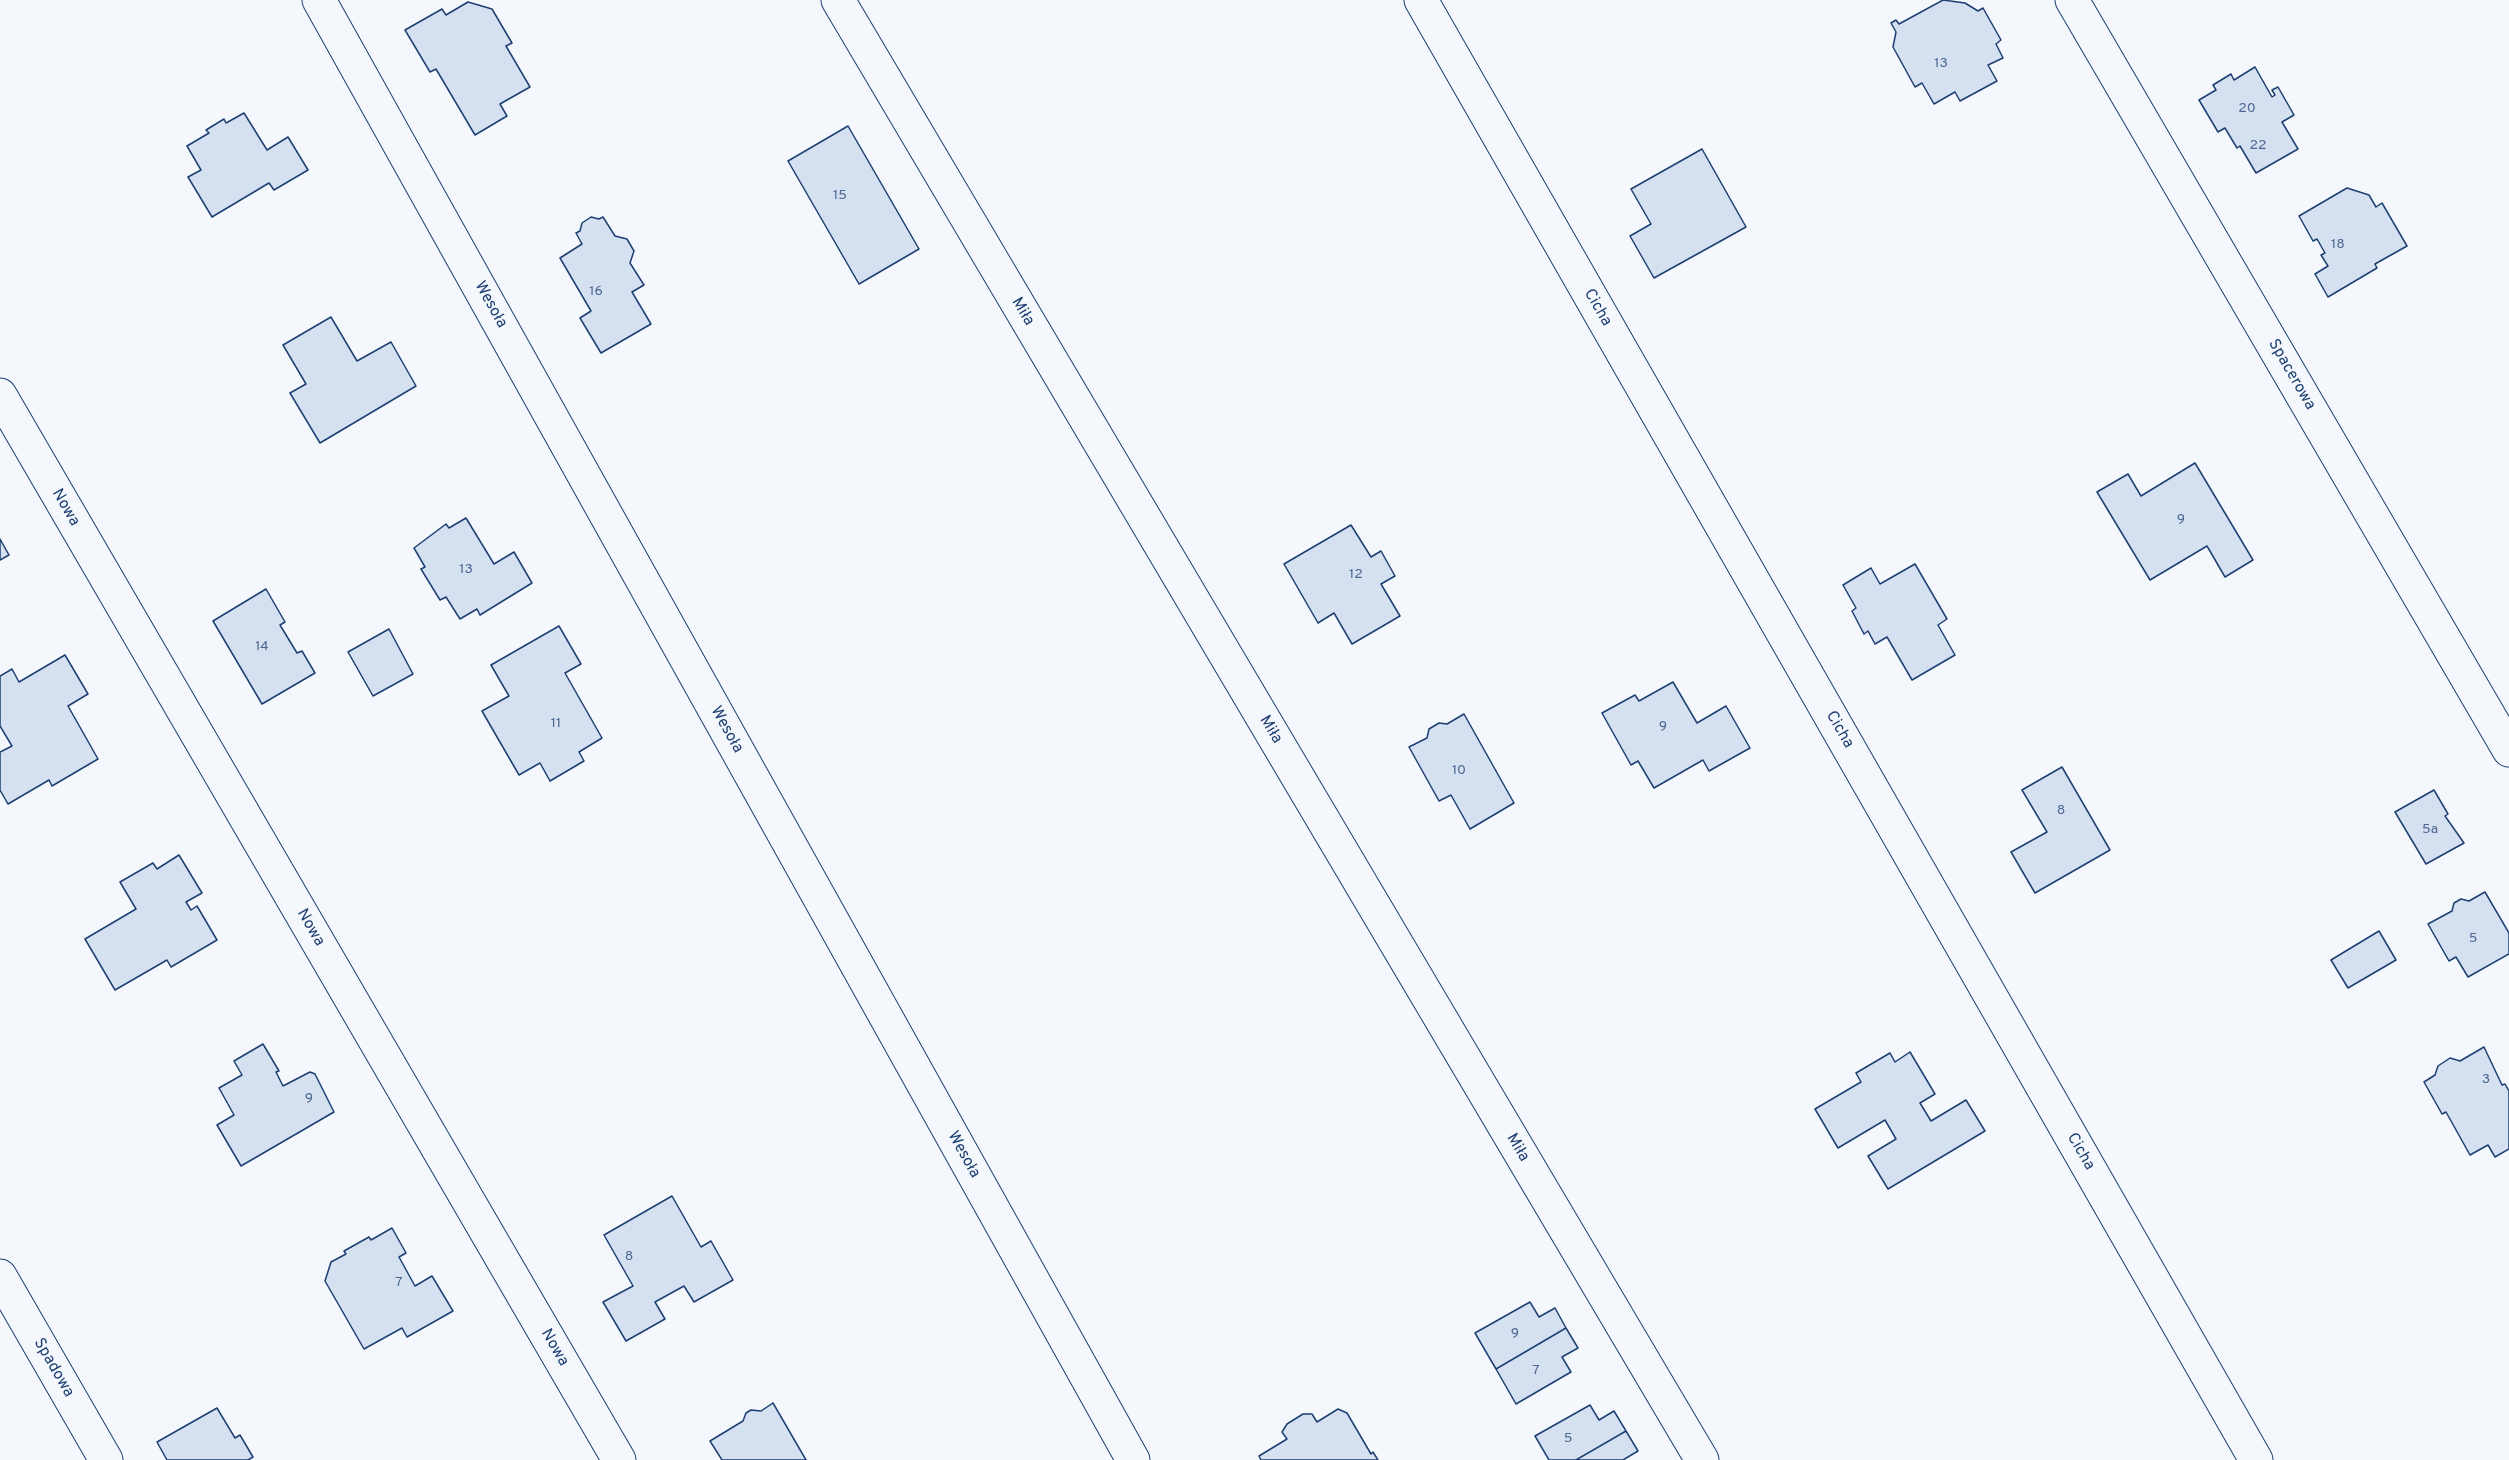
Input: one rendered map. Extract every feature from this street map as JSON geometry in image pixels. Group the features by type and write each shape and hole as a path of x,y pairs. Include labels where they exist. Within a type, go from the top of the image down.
{"street":[{"name":"Wesoła","path":"320,0 1133,1460"},
{"name":"Miła","path":"838,0 1702,1460"},
{"name":"Cicha","path":"1421,0 2256,1460"},
{"name":"Spacerowa","path":"2072,0 2509,750"},
{"name":"Nowa","path":"0,395 619,1460"},
{"name":"Spadowa","path":"0,1276 105,1460"}],"building":[{"path":"1943,0 1965,3 1978,11 1983,8 2001,40 1996,44 2003,58 1988,65 1997,81 1960,101 1955,92 1934,104 1922,83 1915,87 1893,47 1896,32 1891,23 1896,20 1899,24"},
{"path":"468,2 492,9 512,43 506,46 530,87 500,104 507,116 475,135 436,69 430,72 405,30 442,9 446,15"},
{"path":"2255,67 2272,97 2275,95 2272,90 2278,87 2294,115 2282,122 2298,149 2256,173 2240,146 2237,148 2225,128 2218,132 2199,100 2216,90 2213,85 2231,74 2234,80"},
{"path":"244,113 267,150 288,137 308,170 274,190 269,183 212,217 188,177 201,170 187,146 209,133 206,130 224,119 226,123"},
{"path":"848,126 919,249 859,284 788,161"},
{"path":"1702,149 1746,227 1654,278 1630,236 1651,224 1631,189"},
{"path":"2347,188 2369,195 2376,207 2382,203 2407,246 2375,264 2377,268 2328,297 2315,274 2328,266 2321,255 2325,253 2317,239 2313,241 2299,216"},
{"path":"591,217 599,219 603,217 615,236 627,239 634,251 630,263 644,285 632,292 651,324 601,353 580,318 591,311 560,258 582,244 576,233 580,231 582,223"},
{"path":"331,317 357,361 391,342 416,386 320,443 290,393 306,384 283,345"},
{"path":"2195,463 2253,560 2225,577 2207,546 2150,580 2097,492 2128,474 2141,496"},
{"path":"466,518 494,564 514,552 532,583 480,615 477,609 460,619 446,597 440,600 421,569 425,567 414,548 446,524 449,528"},
{"path":"1351,525 1371,557 1381,551 1395,576 1381,584 1400,616 1352,644 1334,613 1318,623 1284,564"},
{"path":"0,539 9,555 0,560"},
{"path":"1915,564 1947,619 1938,625 1955,655 1912,680 1887,637 1875,644 1868,631 1864,634 1852,611 1856,608 1843,585 1871,568 1880,584"},
{"path":"266,589 285,622 280,625 297,653 302,651 315,673 262,704 213,621"},
{"path":"559,626 581,664 565,673 602,738 579,752 584,761 550,781 540,763 519,775 482,711 509,696 491,665"},
{"path":"389,629 413,674 373,696 348,652"},
{"path":"65,655 88,694 68,706 98,759 52,786 49,780 8,804 0,790 0,752 12,746 0,726 0,676 12,669 19,682"},
{"path":"1673,682 1697,723 1726,706 1750,748 1709,771 1703,760 1654,788 1638,761 1631,765 1602,713 1635,695 1639,701"},
{"path":"1464,714 1514,803 1470,829 1451,795 1439,801 1409,747 1427,738 1429,729 1439,723 1447,724"},
{"path":"2062,767 2110,850 2035,893 2011,852 2047,832 2022,790"},
{"path":"2434,790 2448,814 2445,816 2464,843 2426,864 2395,812"},
{"path":"179,855 202,893 186,902 191,910 197,906 217,940 171,967 167,960 115,990 85,939 136,909 120,882 153,863 157,869"},
{"path":"2485,892 2509,933 2509,954 2468,977 2456,957 2449,961 2428,924 2452,911 2454,903 2461,899 2469,901"},
{"path":"2379,931 2396,960 2348,988 2331,960"},
{"path":"263,1044 279,1071 276,1072 283,1086 310,1072 315,1074 334,1112 241,1166 217,1125 234,1115 219,1088 242,1075 234,1061"},
{"path":"2484,1047 2502,1085 2505,1084 2509,1091 2509,1149 2495,1157 2488,1145 2470,1155 2446,1112 2442,1114 2424,1082 2435,1075 2438,1066 2450,1058 2460,1061"},
{"path":"1910,1052 1935,1094 1920,1103 1931,1121 1966,1100 1985,1131 1888,1189 1868,1156 1896,1139 1885,1120 1838,1148 1815,1109 1861,1082 1856,1073 1890,1053 1895,1062"},
{"path":"672,1196 701,1247 711,1241 733,1280 694,1302 684,1286 655,1302 665,1319 626,1341 603,1302 633,1286 604,1235"},
{"path":"392,1228 406,1253 399,1257 415,1286 432,1276 453,1311 407,1337 402,1328 364,1349 325,1281 331,1262 346,1254 344,1251 369,1237 371,1240"},
{"path":"1530,1302 1539,1317 1555,1308 1566,1328 1496,1369 1475,1333"},
{"path":"1566,1328 1578,1348 1562,1357 1571,1372 1516,1404 1496,1369"},
{"path":"773,1403 806,1460 722,1460 710,1441 743,1421 746,1413 751,1410 761,1411"},
{"path":"1590,1405 1599,1420 1614,1411 1626,1431 1576,1460 1549,1460 1535,1436"},
{"path":"217,1408 235,1438 240,1435 253,1457 248,1460 167,1460 157,1442"},
{"path":"1338,1409 1347,1413 1371,1454 1373,1452 1378,1460 1261,1460 1259,1456 1287,1439 1282,1432 1287,1424 1303,1414 1312,1414 1317,1422"},
{"path":"1626,1431 1638,1451 1623,1460 1576,1460"}]}
